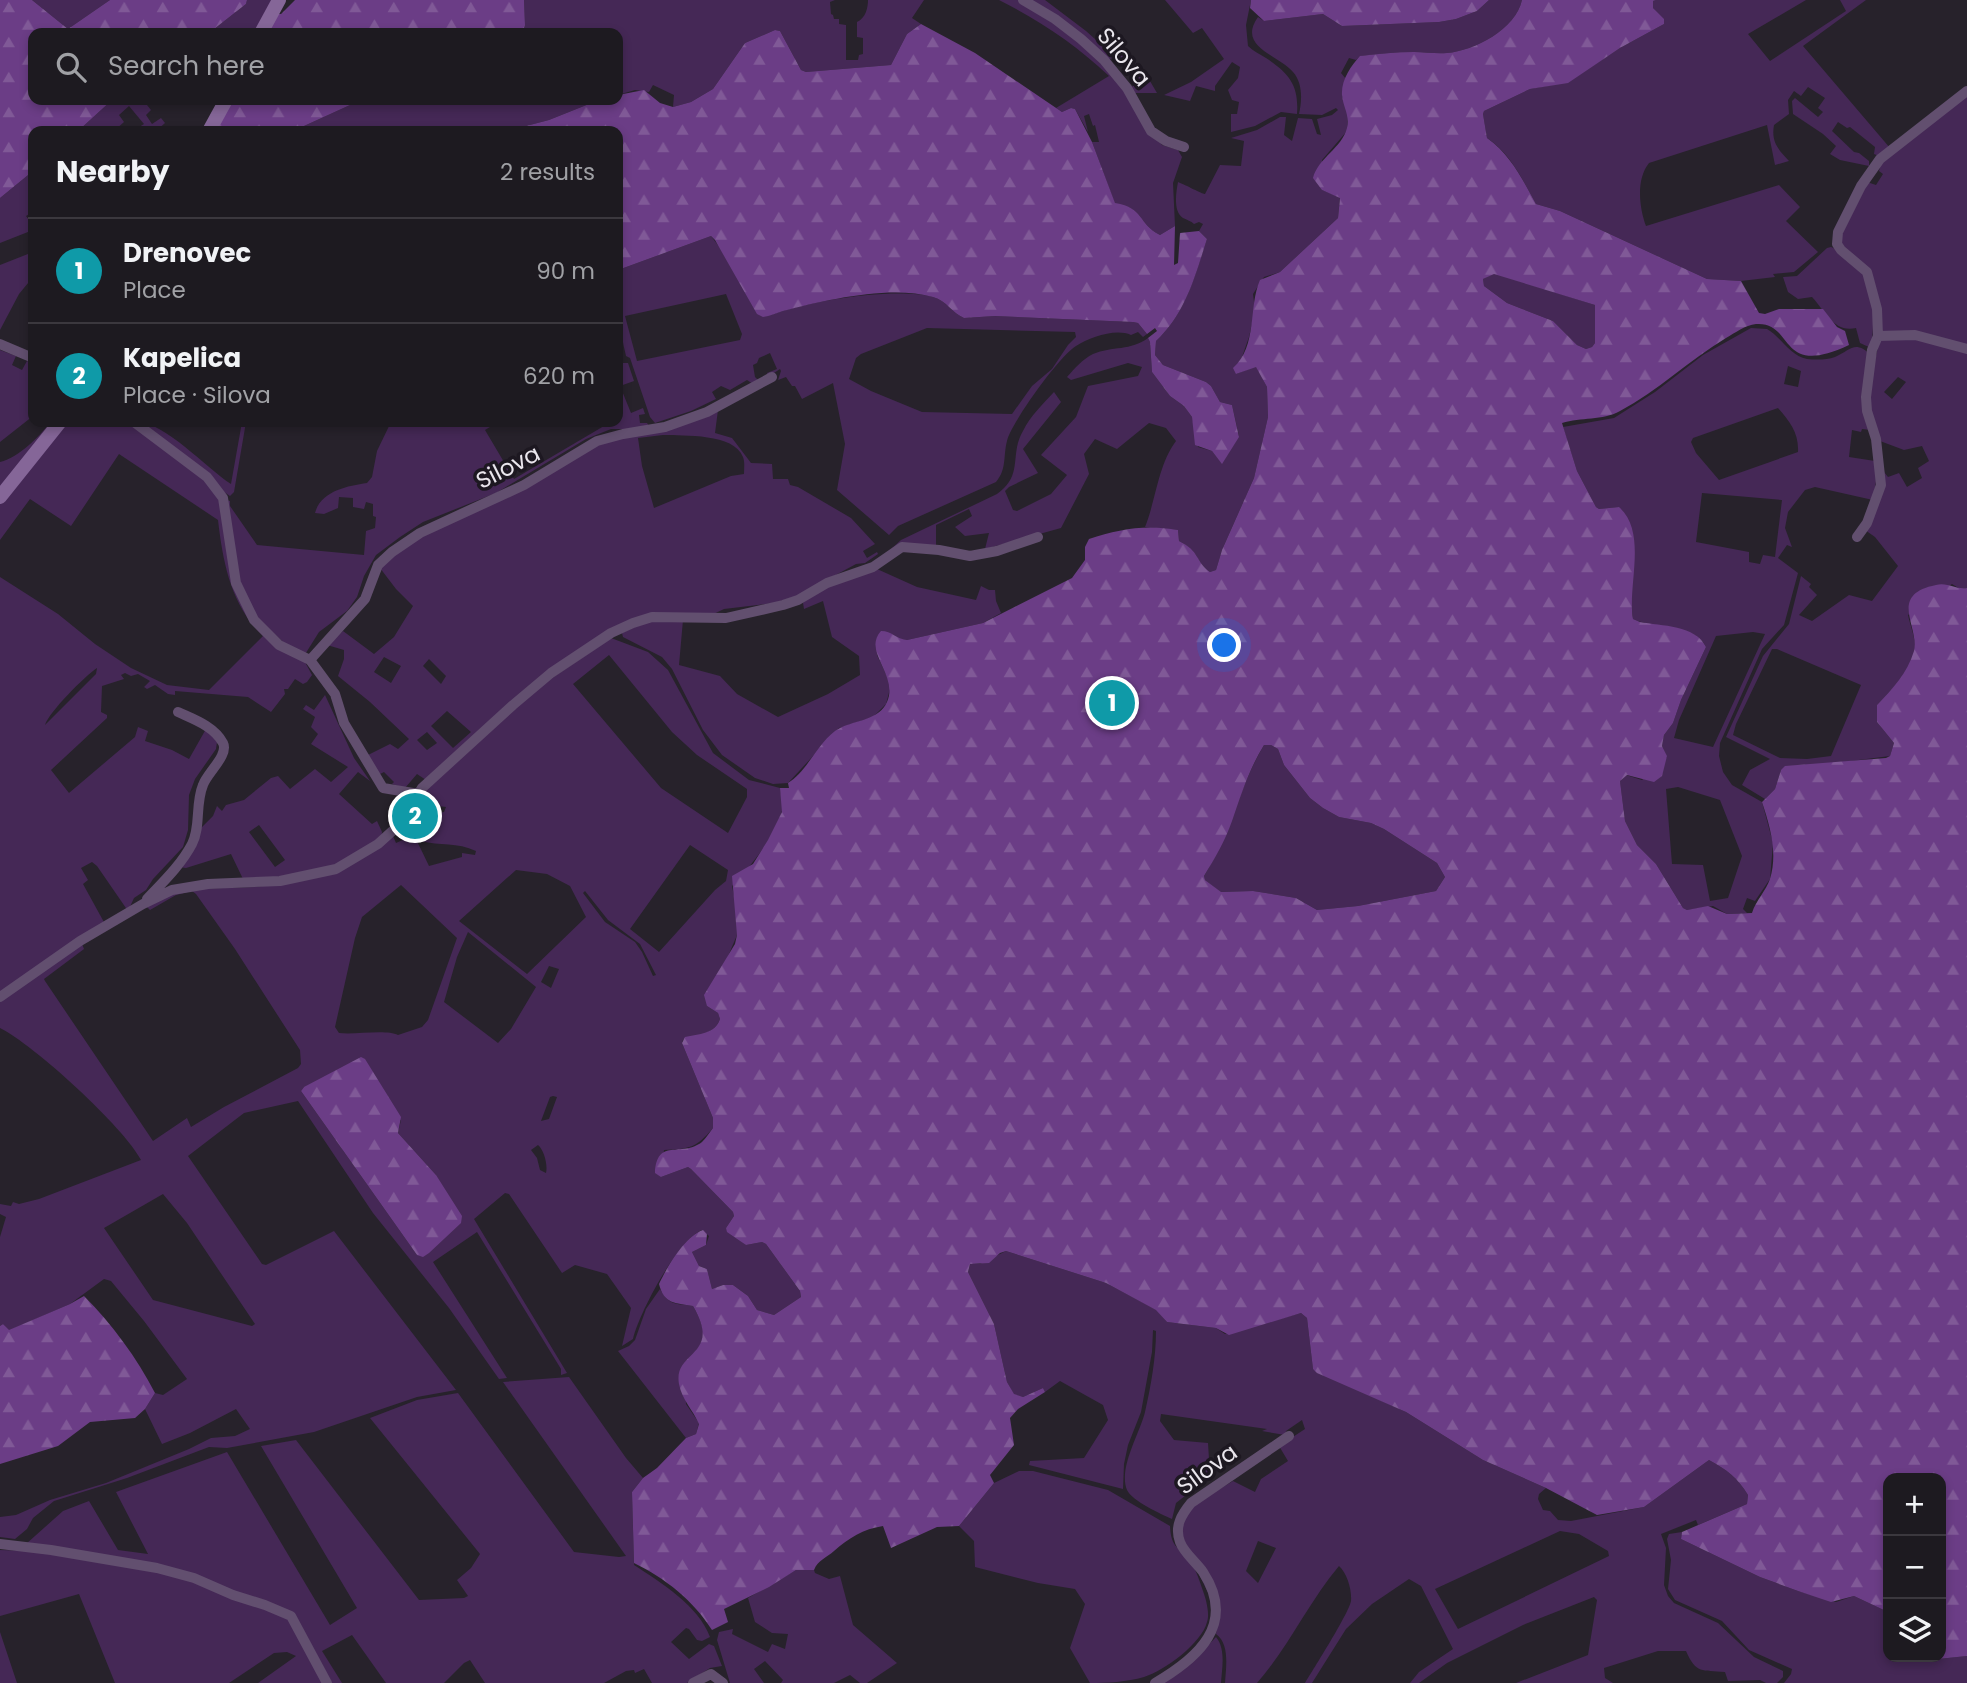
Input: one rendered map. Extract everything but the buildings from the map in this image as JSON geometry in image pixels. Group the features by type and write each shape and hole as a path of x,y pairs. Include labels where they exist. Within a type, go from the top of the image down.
{"street":[{"path":"264,28 279,0"},
{"name":"Silova","path":"1023,0 1081,38 1127,88 1151,131 1184,148"},
{"path":"1857,537 1867,523 1881,485 1876,439 1867,411 1866,397 1872,350 1878,336 1877,309 1872,285 1862,266 1837,244 1838,232 1861,186 1880,159 1967,90"},
{"path":"212,126 223,105"},
{"path":"1878,336 1915,335 1967,349"},
{"path":"0,344 28,356"},
{"name":"Silova","path":"310,660 345,625 365,599 378,565 420,533 524,485 597,441 676,423 707,411 772,377"},
{"path":"0,497 56,427"},
{"path":"141,427 207,477 223,498 236,583 254,620 279,645 310,660 335,694 344,723 383,788 419,794"},
{"path":"0,997 80,941 172,890 208,884 280,881 336,869 378,844 392,832 419,794 447,764 551,673 633,623 652,617 726,618 783,605 828,583 873,567 902,547 970,556 997,551 1038,537"},
{"path":"143,904 193,843 203,785 224,753 224,744 215,733 178,712"},
{"name":"Silova","path":"1155,1683 1171,1674 1203,1646 1213,1632 1216,1614 1209,1583 1180,1542 1180,1516 1191,1503 1289,1436"},
{"path":"0,1544 157,1568 194,1578 291,1616 327,1683"},
{"path":"693,1683 711,1674 723,1683"}],"shaded area":[{"path":"32,0 110,0 69,28"},
{"path":"247,0 273,0 259,28 215,28 246,4"},
{"path":"524,0 835,0 830,2 831,14 834,19 839,19 839,24 846,25 846,60 858,60 859,55 863,54 863,38 857,37 857,22 867,9 868,0 924,0 912,18 921,24 907,34 891,65 806,72 801,70 780,31 775,30 745,43 713,89 691,102 673,107 674,95 653,85 649,92 635,90 623,94 623,28 524,28"},
{"path":"999,0 1019,0 1043,13 1106,64 1162,145 1178,150 1182,157 1173,183 1175,226 1160,235 1147,226 1136,212 1115,204 1092,142 1099,142 1089,114 1084,116 1088,132 1075,109 1062,112 1056,108 1109,76 1057,34"},
{"path":"1029,0 1045,0 1114,56 1126,53 1147,76 1157,93 1135,93 1130,89 1139,79 1124,61 1108,59"},
{"path":"1165,0 1251,0 1246,25 1248,46 1287,75 1294,88 1297,114 1281,112 1255,126 1231,132 1231,114 1237,114 1239,102 1232,100 1228,90 1238,78 1240,67 1232,62 1215,86 1215,91 1196,86 1190,101 1164,95 1191,82 1224,59 1202,28 1193,33"},
{"path":"1489,0 1522,0 1512,20 1481,43 1447,53 1401,52 1361,56 1356,60 1349,58 1341,73 1346,79 1342,96 1348,114 1347,131 1322,160 1322,190 1340,197 1338,218 1280,272 1264,277 1253,294 1255,310 1236,374 1256,366 1267,387 1268,417 1254,478 1216,570 1210,572 1191,549 1179,541 1178,530 1145,527 1161,472 1176,441 1166,428 1149,423 1117,449 1095,439 1084,454 1089,474 1061,528 985,549 989,533 965,536 955,527 972,516 969,509 936,525 936,547 890,550 901,540 997,494 1005,487 1013,472 1023,431 1033,415 1054,392 1061,402 1023,449 1038,473 1005,491 1013,510 1017,511 1051,494 1067,475 1041,455 1076,417 1088,386 1138,376 1142,367 1128,363 1071,380 1067,377 1093,354 1135,345 1148,338 1152,372 1170,396 1184,406 1192,417 1198,447 1212,451 1222,463 1239,436 1232,405 1220,402 1206,382 1163,365 1155,355 1156,341 1175,319 1188,294 1207,239 1199,231 1203,224 1194,224 1180,215 1176,202 1178,182 1205,194 1220,165 1241,166 1244,141 1231,138 1257,130 1280,117 1286,117 1284,135 1292,141 1298,118 1312,119 1317,134 1321,135 1317,119 1332,115 1338,110 1336,108 1322,115 1299,114 1301,92 1296,76 1262,49 1252,36 1258,17 1264,21 1323,14 1342,26 1439,22 1477,11"},
{"path":"1806,0 1748,34 1770,61 1846,11 1840,0 1866,0 1803,46 1890,148 1879,156 1874,154 1875,147 1850,127 1838,122 1832,131 1854,152 1869,161 1869,166 1840,160 1830,154 1836,146 1793,114 1792,101 1795,98 1818,117 1823,112 1818,108 1825,98 1808,87 1801,96 1794,91 1788,100 1789,114 1774,125 1776,145 1789,161 1775,165 1767,125 1649,163 1642,177 1640,202 1646,226 1779,185 1800,207 1786,221 1818,252 1794,272 1741,281 1707,279 1560,211 1536,204 1509,159 1487,138 1484,111 1530,89 1568,82 1620,48 1664,24 1653,8 1653,1"},
{"path":"1967,93 1967,347 1883,331 1876,288 1841,244 1842,229 1867,182 1876,185 1883,174 1879,171 1878,164"},
{"path":"107,105 147,105 151,110 146,115 152,124 161,118 165,123 162,126 141,126 144,124 129,106 119,115 124,122 120,126 83,126"},
{"path":"350,105 586,105 526,126 304,126"},
{"path":"28,175 28,232 0,243 0,198"},
{"path":"711,236 771,315 851,297 917,294 938,299 964,318 995,316 1133,322 1138,323 1147,334 1143,337 1138,332 1131,335 1111,333 1076,346 1048,375 1017,420 1010,432 1003,467 996,482 898,526 889,535 837,490 845,444 833,383 802,399 786,377 778,380 780,369 768,377 767,373 777,369 770,353 759,358 753,365 755,377 759,381 753,384 747,380 730,390 721,386 712,392 716,399 655,423 650,417 630,358 626,356 623,340 623,268","holes":["726,294 742,334 740,340 637,361 625,316","927,328 1075,332 1076,337 1052,369 1032,386 1012,414 922,412 849,379 856,358 861,354"]},
{"path":"1831,247 1866,275 1872,301 1871,348 1860,343 1856,328 1848,329 1836,324 1812,297 1798,299 1788,292 1783,277 1797,276"},
{"path":"28,254 28,283 19,294 0,330 0,265"},
{"path":"1494,273 1595,305 1595,343 1586,349 1577,345 1553,321 1507,303 1484,286 1483,279"},
{"path":"1751,328 1767,329 1796,354 1807,359 1832,358 1856,347 1870,354 1871,430 1852,430 1849,457 1875,461 1878,469 1873,500 1815,487 1805,490 1788,512 1785,528 1792,547 1787,545 1778,558 1798,573 1784,625 1762,649 1720,743 1719,756 1723,772 1732,785 1762,802 1773,843 1770,879 1755,901 1747,898 1743,909 1747,913 1727,914 1713,906 1687,910 1683,908 1656,864 1637,845 1625,821 1620,781 1626,775 1642,780 1667,757 1662,746 1664,735 1673,723 1706,647 1701,639 1683,630 1633,619 1619,507 1596,507 1577,471 1563,427 1614,418 1655,392 1703,355","holes":["1788,366 1801,371 1798,387 1784,384","1778,408 1793,428 1798,452 1719,480 1696,453 1691,442 1693,438","1702,493 1782,500 1775,557 1763,555 1760,564 1749,562 1749,552 1696,542","1753,632 1765,634 1713,747 1674,738 1679,720 1716,636","1678,787 1720,800 1742,856 1728,898 1710,901 1703,865 1672,864 1666,789"]},
{"path":"1903,337 1967,351 1967,588 1960,589 1952,584 1908,615 1915,641 1913,657 1900,680 1877,705 1877,722 1894,743 1890,756 1781,770 1775,789 1765,799 1742,785 1750,770 1770,759 1726,737 1763,656 1789,624 1801,576 1811,584 1809,587 1817,595 1799,615 1812,621 1849,595 1872,601 1898,566 1875,537 1865,530 1884,472 1888,477 1899,473 1907,487 1922,478 1918,468 1929,461 1922,446 1904,450 1880,441 1870,412 1870,383 1880,338","holes":["1898,377 1906,382 1892,399 1884,392","1772,649 1861,685 1831,756 1780,758 1733,735"]},
{"path":"0,350 16,356 12,365 22,370 28,362 28,420 0,442"},
{"path":"623,363 628,363 634,381 623,385"},
{"path":"623,393 631,413 643,408 645,414 639,415 640,423 647,423 649,426 611,429 586,439 496,493 423,522 400,537 376,555 364,576 357,597 347,611 319,632 304,656 281,642 263,626 251,609 237,571 227,500 257,545 364,555 366,531 375,528 373,504 366,502 364,509 353,507 353,498 339,497 338,508 324,514 315,513 323,499 329,495 343,488 367,483 372,477 377,451 389,427 490,427 485,430 514,479 602,427 623,427"},
{"path":"718,410 715,433 732,438 751,463 772,464 773,479 788,479 790,485 851,518 875,544 863,551 867,558 877,552 878,554 797,596 774,603 724,609 705,618 675,615 602,635 426,780 417,774 405,788 392,784 394,782 384,772 378,775 368,755 390,744 398,749 409,739 338,676 344,650 327,645 343,631 374,654 394,637 413,606 380,568 403,547 595,445","holes":["663,435 719,440 738,449 744,459 744,474 731,476 654,508 642,466 638,438","384,657 401,666 391,683 374,672","429,659 446,676 441,684 423,666","447,711 471,732 453,748 431,726","427,732 437,743 427,750 417,740"]},
{"path":"47,427 0,489 0,462 21,451"},
{"path":"63,427 134,427 201,474 220,500 244,606 305,662 312,675 303,684 295,679 288,689 284,689 285,694 271,712 248,697 175,691 175,695 168,694 155,685 147,689 144,687 150,681 138,674 131,676 125,673 121,675 124,679 102,686 101,712 107,715 107,718 51,770 69,793 135,737 138,727 148,731 145,741 189,759 206,729 217,742 216,749 195,779 189,795 188,830 183,847 146,890 134,898 128,911 97,866 92,862 81,868 88,880 83,884 105,924 0,995 0,577 58,614 95,644 131,668 167,685 209,690 263,636 243,611 230,582 218,520 119,454 71,526 30,499 0,540 0,503","holes":["97,668 96,674 45,725 68,695"]},
{"path":"143,427 160,429 231,484 241,427 245,427 234,492 230,496"},
{"path":"877,569 917,587 976,600 981,586 995,590 1001,613 983,623 907,640 898,639 877,655 891,685 886,704 873,717 839,728 788,783 773,784 755,778 722,755 703,730 672,669 662,657 623,637 622,633 648,621 683,620 679,665 720,676 737,694 778,717 828,694 860,675 859,656 832,637 823,601 804,609 803,603 826,586"},
{"path":"611,638 648,652 668,670 713,753 749,780 780,788 782,811 775,830 754,861 732,886 737,911 737,935 707,1006 718,1013 720,1019 710,1031 683,1040 682,1043 713,1118 713,1128 692,1146 664,1150 661,1177 688,1167 691,1169 733,1212 734,1216 726,1228 746,1245 762,1242 766,1244 800,1291 801,1297 774,1315 757,1310 748,1296 733,1285 712,1289 707,1269 699,1266 692,1252 706,1245 709,1236 702,1230 692,1236 671,1262 651,1295 633,1339 622,1346 631,1308 607,1274 575,1265 562,1273 509,1194 505,1193 474,1219 567,1373 561,1375 561,1369 477,1232 433,1262 507,1378 499,1379 449,1308 373,1213 298,1101 244,1113 188,1156 262,1264 266,1265 334,1231 456,1390 417,1397 314,1432 227,1448 209,1447 127,1478 54,1501 33,1518 27,1529 15,1539 0,1537 0,1517 16,1515 50,1500 106,1483 211,1438 235,1436 250,1429 236,1409 162,1444 145,1409 155,1393 163,1395 187,1379 111,1281 104,1279 70,1304 8,1331 3,1324 0,1326 0,1237 6,1217 0,1214 0,1204 11,1206 13,1202 19,1204 39,1199 141,1160 117,1128 77,1088 34,1051 0,1028 0,1001 82,944 84,949 44,979 153,1141 187,1118 191,1127 298,1068 301,1064 300,1050 196,894 192,891 176,895 150,910 146,906 164,896 193,889 257,887 337,872 393,836 396,843 414,835 429,866 462,857 462,853 475,855 476,851 462,846 421,841 410,817 417,814 420,819 427,819 432,814 444,812 446,807 416,803 420,795 533,691","holes":["609,655 672,732 697,755 747,789 747,797 728,833 661,788 573,684","690,845 728,870 726,881 659,952 630,929","516,870 547,874 570,886 586,917 527,974 459,921","401,885 457,938 428,1020 422,1027 398,1035 386,1032 339,1033 335,1027 362,917","585,891 608,920 640,944 656,975 653,976 635,942 605,922 583,893","468,932 536,987 511,1029 498,1043 444,1002 457,957","549,966 559,969 551,988 541,982","304,1087 401,1120 398,1133 436,1175 417,1255 301,1091","550,1097 557,1097 549,1119 541,1121","538,1145 544,1154 546,1173 540,1170 537,1158 531,1150","163,1194 187,1223 255,1324 252,1326 153,1300 104,1228"]},
{"path":"325,695 354,758 370,781 358,772 339,794 372,824 377,821 382,832 381,840 344,864 257,881 243,879 231,854 186,868 179,867 200,829 213,816 217,806 222,811 226,805 244,800 271,778 278,776 290,789 315,769 331,782 348,767 311,744 318,734 311,727 315,717 303,709 306,705 314,710","holes":["259,825 285,860 275,867 249,832"]},
{"path":"1264,745 1278,749 1284,765 1310,798 1323,808 1339,817 1371,823 1384,829 1437,863 1445,877 1436,891 1358,906 1317,910 1296,898 1253,891 1220,892 1205,880 1204,876 1221,844"},
{"path":"1006,1251 1106,1283 1157,1310 1167,1322 1216,1328 1225,1334 1301,1313 1307,1318 1313,1369 1406,1412 1483,1460 1546,1488 1539,1494 1538,1499 1543,1510 1550,1511 1558,1520 1571,1521 1644,1507 1709,1460 1736,1479 1748,1495 1747,1504 1698,1525 1696,1520 1661,1534 1666,1548 1664,1585 1674,1603 1718,1623 1754,1657 1783,1671 1783,1677 1777,1683 1760,1680 1728,1681 1725,1672 1705,1671 1697,1667 1686,1651 1658,1651 1604,1668 1605,1678 1613,1683 1516,1683 1588,1655 1597,1600 1594,1597 1523,1625 1447,1663 1419,1683 1410,1683 1419,1672 1453,1649 1421,1586 1409,1579 1372,1604 1346,1629 1312,1683 1305,1683 1338,1629 1351,1601 1348,1582 1339,1566 1257,1683 1225,1683 1225,1650 1216,1634 1219,1615 1180,1535 1184,1514 1233,1481 1255,1492 1261,1479 1288,1461 1279,1446 1305,1429 1302,1420 1286,1431 1285,1435 1262,1431 1267,1429 1161,1414 1160,1421 1174,1440 1208,1443 1209,1459 1234,1457 1176,1503 1172,1519 1147,1507 1127,1490 1125,1471 1149,1392 1156,1341 1156,1331 1153,1330 1152,1352 1141,1412 1128,1445 1124,1464 1123,1489 1029,1465 1030,1461 1084,1458 1108,1420 1103,1405 1060,1381 1045,1392 1043,1388 1023,1397 1014,1395 1007,1382 994,1324 968,1272 970,1264 980,1264","holes":["1560,1531 1579,1534 1608,1551 1609,1556 1458,1629 1435,1589","1258,1541 1276,1548 1258,1583 1246,1571"]},
{"path":"660,1289 670,1301 693,1306 703,1330 698,1349 685,1362 686,1404 699,1423 696,1434 686,1438 618,1351 635,1340 646,1309"},
{"path":"569,1377 643,1478 632,1492 634,1565 688,1605 705,1626 710,1637 697,1640 686,1628 671,1642 689,1659 709,1644 714,1646 722,1666 710,1668 687,1683 652,1683 644,1669 635,1673 634,1670 626,1671 604,1683 485,1683 470,1660 444,1683 386,1683 352,1635 322,1651 342,1683 332,1683 297,1618 192,1574 26,1544 63,1511 89,1501 118,1550 148,1554 116,1492 227,1452 330,1625 357,1608 261,1446 296,1440 419,1600 464,1598 468,1596 457,1580 471,1568 480,1554 370,1418 417,1400 458,1393 574,1552 626,1556 503,1382"},
{"path":"1019,1471 1033,1471 1108,1490 1170,1526 1174,1543 1196,1572 1207,1606 1208,1619 1198,1639 1152,1674 1131,1680 1090,1683 1070,1648 1085,1604 1075,1589 975,1567 974,1541 959,1526 994,1483"},
{"path":"1682,1532 1681,1539 1760,1577 1798,1591 1836,1602 1854,1596 1883,1610 1883,1662 1946,1662 1946,1658 1967,1656 1967,1683 1784,1683 1792,1669 1749,1650 1722,1621 1675,1600 1668,1589 1671,1560 1667,1539 1669,1534"},
{"path":"0,1550 31,1551 173,1575 276,1611 291,1620 323,1683 258,1683 296,1656 287,1652 274,1653 229,1683 115,1683 79,1594 0,1616"},
{"path":"796,1570 814,1570 829,1579 840,1576 853,1625 897,1663 867,1683 860,1683 850,1675 834,1683 781,1683 783,1680 765,1661 754,1669 764,1683 730,1683 717,1640 719,1632 733,1629 732,1634 768,1652 772,1644 785,1649 788,1634 772,1633 755,1622 748,1598"},
{"path":"0,1632 17,1683 0,1683"},
{"path":"1216,1637 1222,1653 1221,1683 1162,1683 1198,1656"}],"green space":[{"path":"0,0 32,0 67,28 28,28 28,105 107,105 83,126 28,126 28,175 0,198"},
{"path":"110,0 247,0 246,4 215,28 69,28"},
{"path":"295,0 524,0 525,25 524,28 267,28 274,14 281,14"},
{"path":"1251,0 1489,0 1477,11 1456,19 1342,26 1323,14 1264,21 1250,8"},
{"path":"1522,0 1656,0 1653,1 1653,8 1664,19 1664,24 1620,48 1568,83 1530,89 1484,111 1487,138 1509,160 1536,204 1560,211 1707,279 1741,281 1759,313 1765,314 1779,309 1823,309 1837,327 1845,331 1849,345 1826,354 1810,356 1798,353 1768,325 1752,325 1712,347 1620,411 1562,423 1577,471 1596,507 1619,507 1628,518 1633,531 1633,619 1686,630 1694,634 1706,647 1673,723 1664,735 1662,746 1667,756 1662,776 1654,782 1627,775 1620,781 1625,821 1637,845 1656,864 1683,908 1687,910 1708,906 1727,914 1752,913 1770,879 1773,859 1770,830 1762,802 1775,789 1781,770 1785,766 1890,756 1894,743 1877,722 1877,705 1903,674 1914,651 1909,604 1913,596 1921,590 1936,585 1967,588 1967,1656 1946,1658 1946,1473 1883,1473 1883,1610 1854,1596 1831,1602 1760,1577 1681,1539 1682,1532 1747,1504 1748,1495 1736,1479 1709,1460 1644,1507 1597,1515 1546,1488 1483,1460 1406,1412 1317,1373 1313,1369 1307,1318 1301,1313 1229,1335 1216,1328 1167,1322 1156,1310 1106,1283 1006,1251 989,1263 970,1264 968,1272 994,1324 1007,1382 1014,1394 1023,1397 1043,1388 1045,1392 1018,1409 1010,1418 1014,1445 990,1475 994,1483 959,1526 937,1527 891,1548 883,1526 863,1532 822,1559 814,1570 796,1570 724,1609 728,1622 712,1630 697,1609 678,1591 634,1563 632,1492 643,1478 657,1468 686,1438 696,1434 699,1424 680,1390 679,1373 700,1344 703,1335 701,1323 693,1306 667,1299 659,1284 683,1245 703,1230 707,1234 706,1245 692,1252 699,1266 707,1269 712,1289 733,1285 748,1296 757,1310 774,1315 801,1297 800,1291 766,1244 762,1242 746,1245 727,1232 726,1228 734,1216 733,1212 691,1169 688,1167 661,1177 655,1173 660,1155 702,1142 713,1128 713,1118 682,1043 685,1037 714,1028 720,1019 718,1013 707,1006 704,995 735,944 737,935 732,876 753,864 768,840 782,812 780,788 789,788 788,783 802,771 833,733 846,725 879,713 887,702 888,682 876,647 876,639 881,631 907,640 983,623 1072,578 1085,560 1085,547 1089,539 1122,530 1155,527 1178,530 1179,541 1194,552 1210,572 1216,570 1254,478 1268,417 1267,387 1256,367 1236,374 1233,368 1246,349 1260,280 1280,272 1338,218 1340,198 1322,190 1313,178 1347,128 1348,119 1342,95 1347,74 1360,56 1407,52 1447,53 1469,48 1492,37 1512,20","holes":["1494,274 1595,305 1595,343 1586,349 1577,345 1553,321 1507,303 1484,286 1483,279","1264,745 1278,749 1284,765 1310,798 1323,808 1339,817 1371,823 1384,829 1437,863 1445,877 1436,891 1358,906 1317,910 1296,898 1253,891 1221,892 1205,880 1204,876 1226,836 1259,754"]},
{"path":"921,24 975,53 1062,112 1075,109 1092,142 1115,203 1131,208 1147,226 1160,235 1175,226 1174,265 1178,263 1180,233 1199,231 1207,239 1182,306 1156,341 1155,355 1163,365 1206,382 1220,402 1232,405 1239,437 1222,464 1212,451 1195,445 1192,417 1184,406 1170,396 1152,372 1148,338 1157,331 1155,328 1147,334 1138,323 1133,322 995,316 964,318 933,297 897,293 858,295 763,317 757,314 711,236 623,268 623,126 526,126 586,105 623,105 623,94 644,90 660,103 673,107 691,102 713,89 745,43 775,30 780,31 801,70 806,72 891,65 907,34"},
{"path":"227,105 350,105 304,126 216,126"},
{"path":"361,1057 365,1059 401,1117 398,1133 436,1175 462,1216 461,1223 423,1257 417,1255 301,1091"},
{"path":"84,1296 123,1342 155,1393 145,1409 135,1418 90,1422 58,1446 0,1464 0,1326 3,1324 9,1330"}],"place":[{"name":"Drenovec","path":"1112,703"},
{"name":"Kapelica","path":"415,816"}]}
